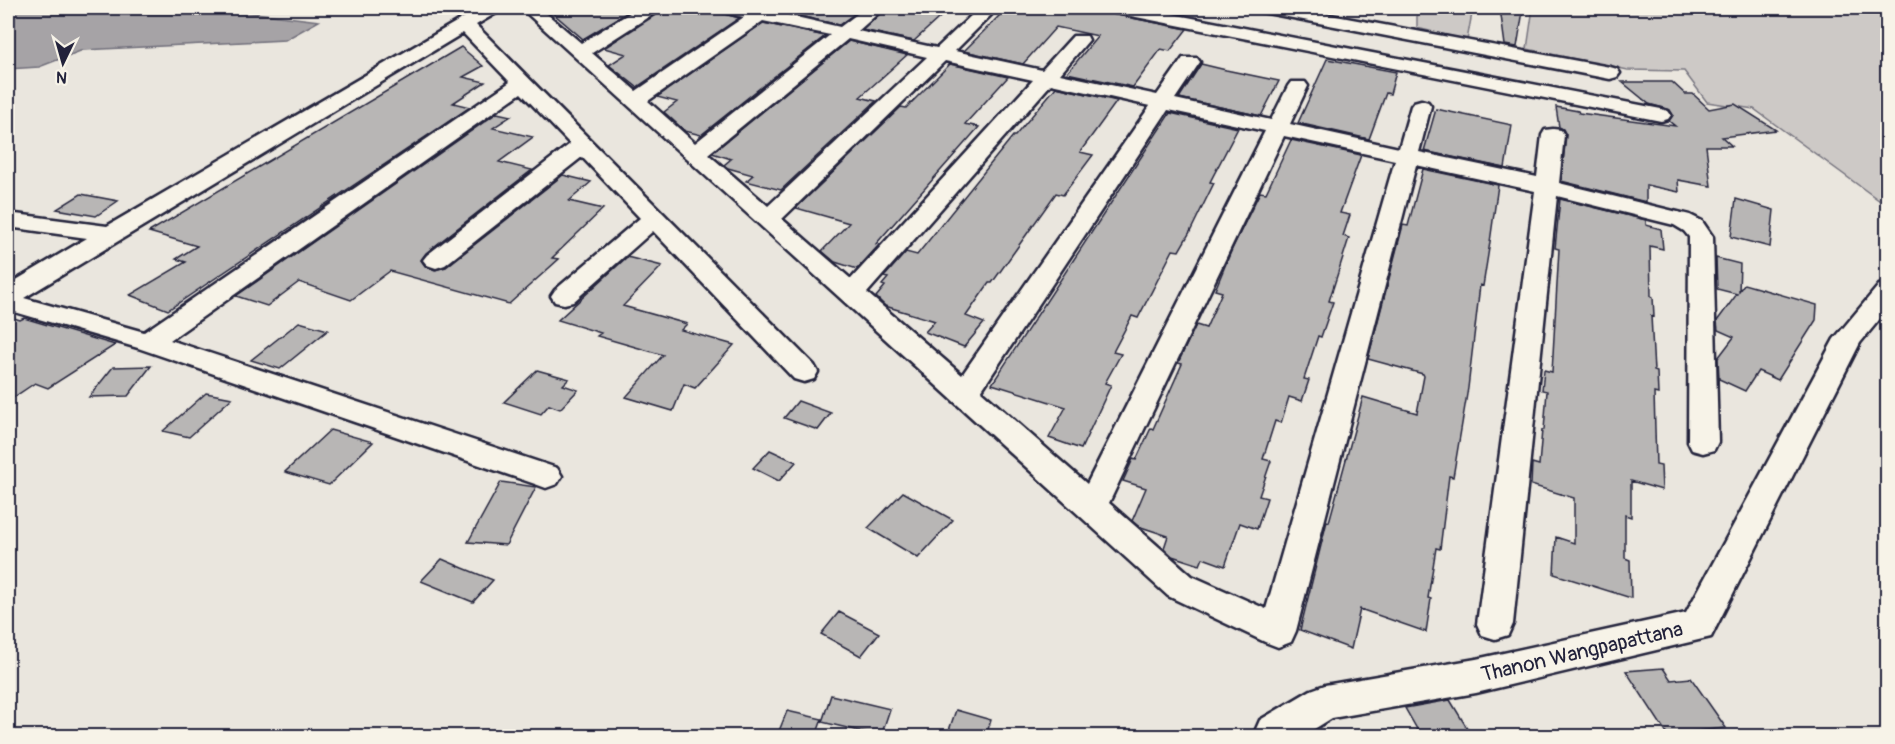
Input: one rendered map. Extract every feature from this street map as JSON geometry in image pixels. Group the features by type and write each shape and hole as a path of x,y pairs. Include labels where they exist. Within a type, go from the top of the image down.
{"street":[{"path":"8,296 492,8"},
{"path":"530,8 1180,586 1278,631 1421,106"},
{"path":"580,52 651,8"},
{"path":"729,8 764,11 843,33 1549,187 1682,220 1698,231 1701,237 1703,442"},
{"path":"695,154 876,8"},
{"path":"1116,8 1661,115"},
{"path":"1267,8 1610,73"},
{"path":"635,101 764,11"},
{"path":"768,219 982,15"},
{"path":"465,24 804,372"},
{"path":"852,294 1080,40"},
{"path":"964,394 1190,62"},
{"path":"148,342 522,83"},
{"path":"1091,507 1280,128 1298,87"},
{"path":"1495,624 1549,187 1553,135"},
{"path":"436,260 583,145"},
{"path":"564,296 654,218"},
{"path":"8,220 110,234"},
{"name":"Thanon Wangpapattana","path":"1272,736 1274,732 1325,702 1476,676 1698,626 1848,339 1887,291"},
{"path":"8,302 148,342 546,476"}],"shaded area":[{"path":"8,8 216,8 319,21 285,40 83,50 39,67 8,69"},
{"path":"1417,8 1473,8 1467,40 1417,28"},
{"path":"1533,8 1887,8 1887,206 1754,109 1707,102 1684,71 1628,70 1527,49"}],"building":[{"path":"547,8 635,8 583,39"},
{"path":"661,8 704,8 739,18 637,87 609,65 626,54 604,48 657,14"},
{"path":"780,8 862,8 839,25 778,11"},
{"path":"886,8 950,8 914,41 863,30"},
{"path":"1007,8 1082,8 1187,29 1170,51 1161,49 1133,87 1067,73 1098,36 1056,27 1023,64 964,51"},
{"path":"1500,8 1523,11 1517,47 1505,45"},
{"path":"763,23 825,36 701,135 685,131 664,112 677,102 657,97"},
{"path":"849,41 907,55 860,97 876,101 781,190 746,181 753,175 728,168 724,165 731,159 712,153"},
{"path":"461,47 483,66 463,77 485,82 453,103 470,107 168,310 130,295 186,262 176,259 197,246 149,232"},
{"path":"1327,59 1396,72 1390,94 1386,93 1369,139 1298,123"},
{"path":"950,64 1008,77 965,124 979,127 882,237 876,244 879,245 857,269 835,262 822,251 849,223 796,208 901,107 906,108"},
{"path":"1201,64 1279,81 1261,116 1179,98"},
{"path":"1622,82 1672,82 1685,94 1693,94 1709,109 1735,104 1776,130 1722,137 1732,146 1706,146 1711,186 1678,180 1679,192 1646,185 1646,202 1561,181 1566,135 1559,127 1556,107 1579,113 1675,126 1669,121 1673,115 1670,110 1649,104"},
{"path":"1056,87 1117,101 1080,152 1093,155 1063,195 1056,193 966,316 984,323 964,347 925,332 935,321 885,306 876,297 885,286 882,285 888,278 884,277 906,252 917,255 1013,136"},
{"path":"1436,109 1512,125 1505,168 1424,151"},
{"path":"497,113 511,116 493,128 533,137 499,162 532,170 426,253 421,260 425,266 435,270 446,267 563,175 591,182 569,201 603,209 552,258 559,259 509,304 390,271 351,300 299,282 267,306 236,296"},
{"path":"1170,113 1238,128 1210,182 1214,183 1190,232 1179,251 1173,250 1138,318 1132,316 1113,352 1121,354 1105,383 1111,385 1081,449 1049,438 1066,407 992,384"},
{"path":"1291,140 1361,155 1340,213 1350,215 1343,236 1349,238 1329,301 1333,302 1321,337 1318,336 1304,379 1309,380 1302,401 1289,397 1281,423 1275,421 1263,459 1271,461 1259,496 1267,498 1257,529 1240,523 1225,566 1203,558 1200,565 1172,556 1164,548 1168,536 1138,526 1132,521 1146,488 1123,481 1133,459 1136,460 1151,428 1153,429 1182,364 1178,363 1196,325 1206,328 1222,292 1215,290 1232,249 1260,192 1266,193"},
{"path":"1423,169 1498,185 1490,242 1483,286 1480,285 1468,388 1453,477 1449,476 1440,549 1436,548 1428,598 1431,599 1426,632 1360,609 1351,649 1300,630 1327,521 1329,522 1363,397 1417,413 1423,374 1368,359 1403,225 1408,226"},
{"path":"81,194 118,201 96,216 57,209"},
{"path":"1560,199 1646,220 1646,225 1661,229 1663,249 1650,246 1651,296 1653,297 1654,317 1651,316 1654,371 1657,372 1658,394 1654,393 1656,465 1661,466 1662,490 1631,481 1631,517 1625,515 1625,558 1630,560 1631,598 1554,574 1556,537 1574,543 1574,498 1531,485 1532,463 1539,465 1542,430 1544,430 1547,391 1542,390 1544,370 1552,372 1559,249 1555,248"},
{"path":"1736,199 1774,210 1770,247 1731,237"},
{"path":"627,257 662,266 623,306 687,324 681,330 734,345 695,388 684,384 673,411 626,397 663,355 597,336 601,333 558,320"},
{"path":"1716,258 1740,264 1739,291 1744,284 1817,305 1816,320 1778,380 1758,371 1745,391 1719,379 1718,358 1734,337 1718,330 1717,321 1737,294 1717,289"},
{"path":"8,316 20,320 24,318 115,345 48,388 35,383 8,401"},
{"path":"299,322 328,330 280,369 251,360"},
{"path":"151,366 128,396 89,397 113,367"},
{"path":"537,370 569,379 563,385 578,390 560,409 549,405 541,414 504,402"},
{"path":"206,393 232,398 189,437 163,431"},
{"path":"798,401 831,413 818,430 784,418"},
{"path":"330,430 373,442 329,485 285,472"},
{"path":"770,450 796,462 779,481 753,468"},
{"path":"501,482 536,487 506,545 468,542"},
{"path":"903,492 953,520 918,558 868,528"},
{"path":"442,559 493,580 473,602 421,581"},
{"path":"839,612 879,633 861,656 821,634"},
{"path":"1663,668 1671,680 1691,678 1726,728 1667,734 1626,671"},
{"path":"831,695 890,709 881,736 822,722"},
{"path":"1450,700 1472,736 1421,736 1405,708"},
{"path":"956,710 991,720 986,736 947,736"},
{"path":"787,711 822,719 816,736 777,736"}]}
